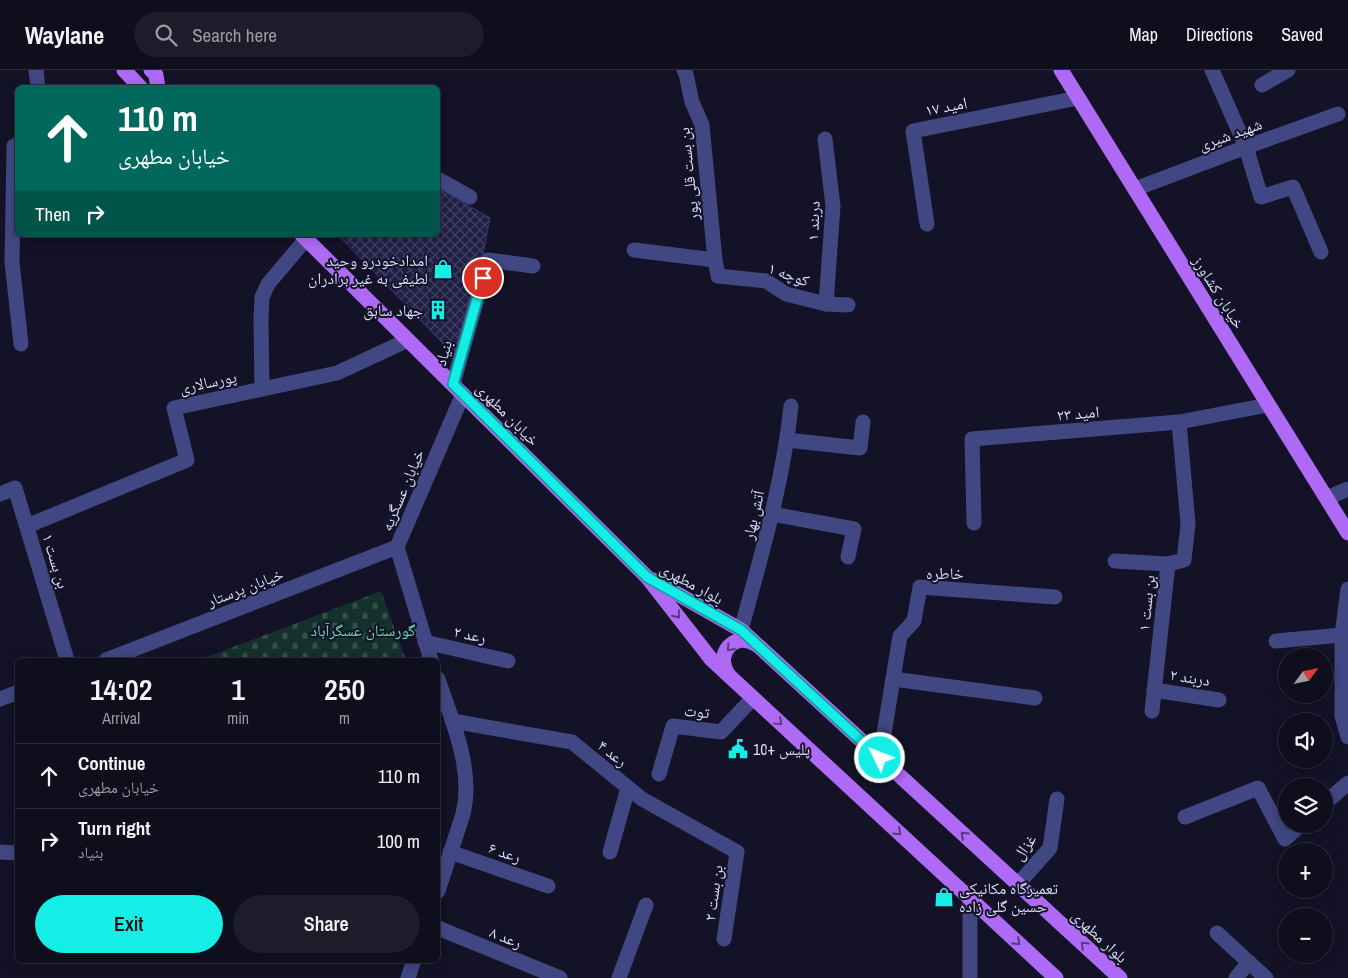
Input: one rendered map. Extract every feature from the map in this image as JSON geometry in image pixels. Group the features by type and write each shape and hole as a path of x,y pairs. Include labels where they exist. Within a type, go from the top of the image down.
{"main road":[{"path":"124,70 138,85"},
{"path":"151,70 156,75 158,85"},
{"name":"خیابان کشاورز","path":"1061,70 1348,532"},
{"name":"خیابان مطهری","path":"304,237 647,577"},
{"name":"بلوار مطهری","path":"647,577 741,630 1120,978"},
{"name":"بلوار مطهری","path":"647,577 711,660 1056,978"},
{"path":"730,677 723,664 723,657 732,644 746,639 758,646"}],"street":[{"path":"36,70 38,85"},
{"name":"بن بست قلی پور","path":"684,70 692,102 702,124 718,276"},
{"path":"1212,70 1246,146 1261,197 1293,187 1320,252"},
{"path":"1262,86 1288,70"},
{"name":"امید ۱۷","path":"927,224 913,131 1078,98"},
{"name":"شهید شیری","path":"1135,189 1246,146 1338,114"},
{"name":"دربند ۱","path":"825,139 833,206 826,304"},
{"path":"10,147 12,262 21,344"},
{"path":"440,180 470,198"},
{"path":"262,389 262,297 268,284 304,237"},
{"path":"634,250 715,260"},
{"name":"بنیاد","path":"458,389 488,260 533,266"},
{"name":"کوچه ۱","path":"718,276 766,281 786,294 826,304 848,305"},
{"name":"پورسالاری","path":"27,526 187,460 174,408 337,372 408,340"},
{"name":"خیابان عسگریه","path":"430,658 397,547 458,389"},
{"name":"امید ۲۳","path":"974,523 972,439 1179,422 1268,404"},
{"name":"آتش بهار","path":"741,630 772,514 787,440 791,406"},
{"path":"787,440 860,448 863,422"},
{"name":"بن بست ۱","path":"1152,711 1168,564 1184,560 1188,524 1179,422"},
{"name":"بن بست ۱","path":"0,494 15,488 66,658"},
{"path":"1327,498 1348,489"},
{"path":"772,514 854,529 848,557"},
{"name":"خیابان پرستار","path":"111,658 397,547"},
{"path":"1115,561 1168,564"},
{"name":"خاطره","path":"880,758 900,636 914,621 920,588 1055,597"},
{"path":"1348,589 1342,635 1342,716 1348,737"},
{"path":"1276,641 1342,635"},
{"name":"رعد ۲","path":"425,642 508,660"},
{"path":"893,679 1035,698"},
{"path":"440,685 462,755 466,775 463,814 440,880"},
{"name":"دربند ۲","path":"1154,690 1220,700"},
{"path":"0,699 15,693"},
{"name":"توت","path":"659,774 673,726 721,732 753,698"},
{"name":"رعد ۴","path":"452,721 572,742 642,799 737,852"},
{"path":"1333,796 1348,783"},
{"path":"610,852 628,788"},
{"path":"1185,818 1258,788 1278,826"},
{"name":"غزال","path":"1018,884 1050,848 1057,799"},
{"path":"1282,833 1285,839 1292,833"},
{"path":"0,852 15,853"},
{"name":"رعد ۶","path":"450,852 548,886"},
{"name":"بن بست ۲","path":"724,939 737,852"},
{"path":"970,899 970,978"},
{"path":"619,978 646,905"},
{"name":"رعد ۸","path":"440,929 560,978"},
{"path":"1217,933 1266,978"},
{"path":"1236,978 1249,962"},
{"path":"408,978 413,963"}],"green space":[{"name":"گورستان عسگرآباد","path":"381,591 405,658 204,658"}],"building":[{"name":"جهاد سابق","path":"440,189 490,218 483,255 454,355 340,237 440,237"}],"place":[{"name":"امدادخودرو وحید لطیفی به غیر برادران","path":"443,269"},
{"name":"جهاد سابق","path":"438,310"},
{"name":"پلیس +10","path":"738,749"},
{"name":"تعمیرگاه مکانیکی حسین گلی زاده","path":"944,897"}],"route":[{"path":"483,278 453,384 647,577 741,630 880,758"}]}
